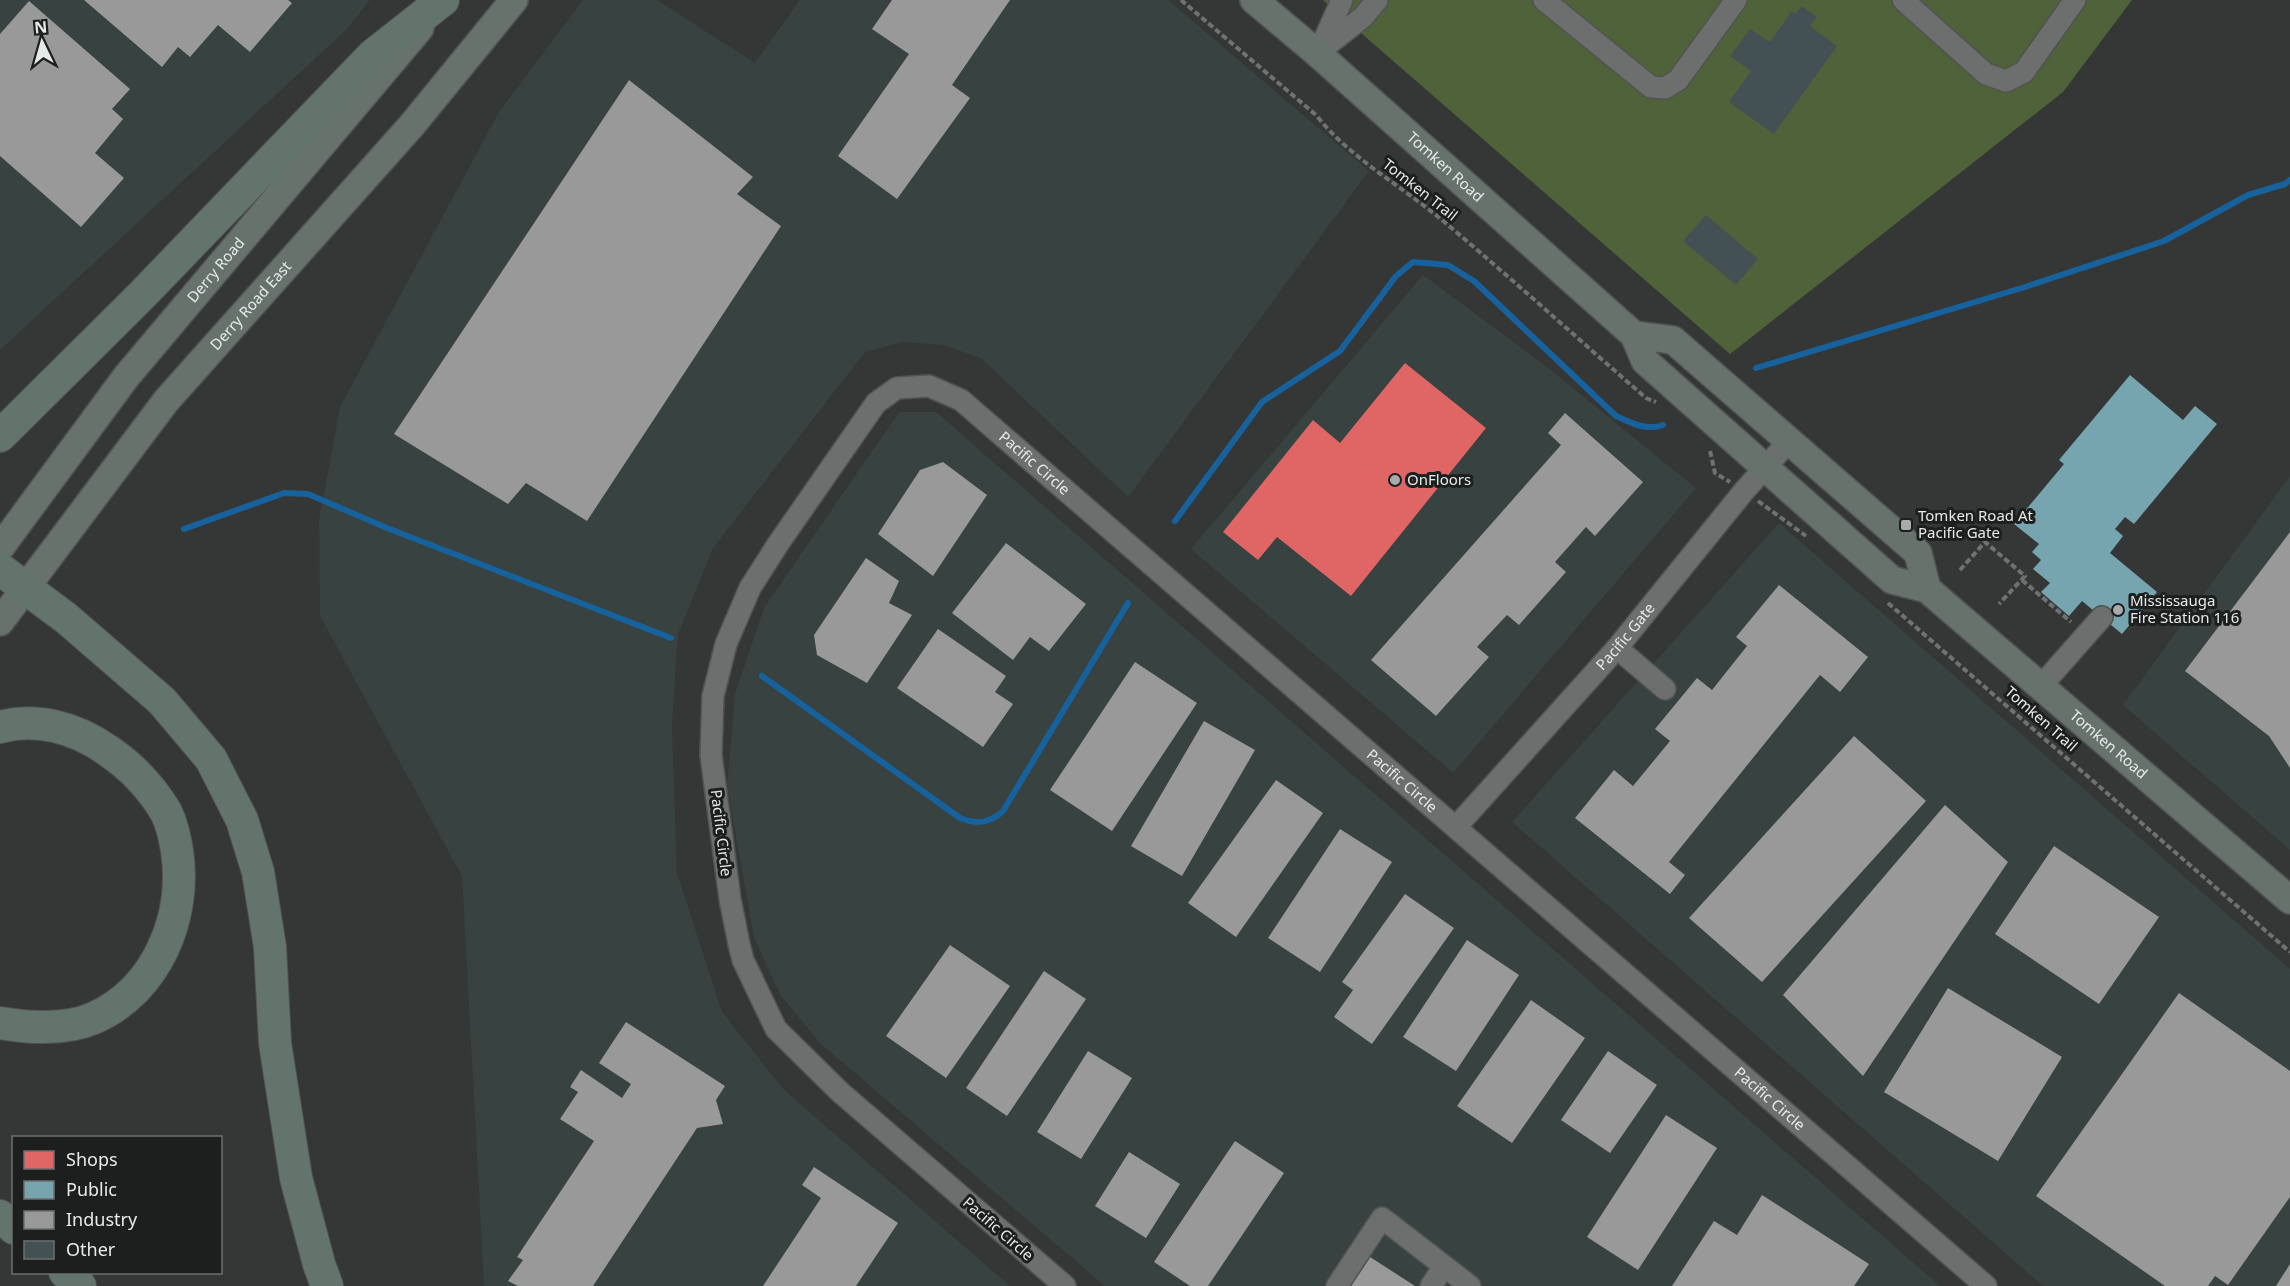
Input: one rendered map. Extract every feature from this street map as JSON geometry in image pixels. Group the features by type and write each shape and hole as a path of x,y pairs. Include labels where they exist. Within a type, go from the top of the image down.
{"highway":[{"path":"0,436 142,296 373,55 444,0"},
{"path":"0,569 66,618 162,701 210,759 242,820 258,872 270,947 275,1043 296,1178 327,1286"},
{"path":"0,727 11,724 43,724 69,729 98,743 122,760 142,779 166,813 176,843 180,874 172,928 160,954 133,992 114,1007 93,1019 70,1024 40,1026 0,1023"},
{"path":"0,1216 12,1226"},
{"path":"67,1274 80,1286"}],"main road":[{"name":"Derry Road","path":"0,548 126,377 444,0"},
{"name":"Derry Road East","path":"0,622 166,401 412,125 514,0"},
{"name":"Tomken Road","path":"1254,0 1634,335 1645,361 1892,580 1927,589 2290,900"},
{"path":"1634,335 1673,340 1918,553 1927,589"}],"street":[{"path":"1317,54 1342,0"},
{"path":"1317,54 1363,17 1377,0"},
{"path":"1544,0 1651,87 1665,88 1678,80 1736,0"},
{"path":"1903,0 1986,74 2006,81 2024,72 2075,0"},
{"name":"Pacific Circle","path":"1065,1286 840,1092 776,1029 743,960 730,899 711,755 712,696 726,644 750,588 778,544 876,404 897,388 929,386 961,400 1986,1286"},
{"name":"Pacific Gate","path":"1456,827 1617,648 1744,491 1789,441"},
{"path":"2041,686 2102,617"},
{"path":"1617,648 1665,689"},
{"path":"1337,1286 1382,1218 1470,1286"},
{"path":"1431,1286 1444,1266"}],"path":[{"name":"Tomken Trail","path":"1181,0 1316,115 1330,132 1371,167 1440,219 1646,398"},
{"path":"1771,510 1810,539"},
{"path":"1960,570 1985,542 2025,576 1999,604"},
{"path":"2022,580 2071,622"},
{"name":"Tomken Trail","path":"1879,595 2290,952"}],"shaded area":[{"path":"0,0 370,0 346,30 0,350"},
{"path":"583,0 657,0 755,63 800,0 1168,0 1369,171 1128,497 981,358 943,345 903,342 865,352 713,548 678,634 672,727 677,873 722,1012 784,1090 1010,1286 484,1286 462,876 320,616 319,520 340,407 499,112"},
{"path":"1423,275 1542,363 1696,488 1453,773 1191,549"},
{"path":"899,412 936,412 1940,1286 1105,1286 822,1045 781,996 754,938 727,785 735,694 764,608"},
{"path":"2290,476 2290,850 2123,705"},
{"path":"1779,523 2290,969 2290,1286 2043,1286 1512,822"}],"green space":[{"path":"1323,0 2132,0 2063,92 1730,354"}],"building: Shops":[{"path":"1405,363 1486,428 1351,596 1277,537 1258,560 1223,532 1313,420 1340,443"}],"building: Public":[{"path":"2130,375 2183,420 2195,406 2217,424 2134,524 2125,517 2115,529 2123,536 2110,553 2157,592 2122,634 2082,601 2069,616 2041,592 2050,583 2033,569 2041,560 2032,552 2039,544 2014,524 2064,464 2059,460"}],"building: Industry":[{"path":"84,0 288,0 292,3 250,52 218,25 190,57 178,47 162,67"},
{"path":"892,0 1010,0 952,85 970,98 897,199 838,156 909,54 872,29"},
{"path":"29,1 130,89 112,109 123,119 95,153 124,178 81,227 0,156 0,34"},
{"path":"629,80 753,177 737,194 781,226 587,521 526,483 508,504 394,434"},
{"path":"1565,413 1643,482 1595,536 1586,527 1555,562 1566,572 1519,625 1507,615 1477,647 1489,657 1436,716 1371,660 1561,445 1548,433"},
{"path":"943,462 987,495 933,576 878,534 920,470"},
{"path":"2290,532 2290,768 2269,736 2185,671"},
{"path":"1006,543 1086,604 1049,651 1030,637 1013,660 952,613"},
{"path":"866,558 899,581 889,603 912,615 867,683 817,655 814,635"},
{"path":"1779,585 1868,657 1840,692 1820,675 1669,862 1685,875 1670,894 1575,818 1614,770 1633,786 1670,741 1655,729 1697,678 1712,690 1747,646 1736,637"},
{"path":"938,629 1006,676 995,692 1013,704 983,747 897,688"},
{"path":"1135,662 1197,703 1112,831 1050,790"},
{"path":"1204,721 1255,750 1182,876 1131,846"},
{"path":"1854,736 1926,801 1762,982 1689,918"},
{"path":"1276,780 1323,813 1236,937 1188,903"},
{"path":"1945,805 2008,862 1863,1076 1783,995"},
{"path":"1340,829 1392,862 1320,972 1268,938"},
{"path":"2054,846 2159,917 2099,1004 1995,934"},
{"path":"1405,894 1454,928 1372,1044 1334,1017 1353,990 1342,982"},
{"path":"1467,940 1519,975 1456,1071 1403,1037"},
{"path":"950,945 1010,986 946,1078 886,1036"},
{"path":"1044,971 1086,999 1007,1116 966,1088"},
{"path":"1948,988 2062,1057 1998,1161 1884,1092"},
{"path":"2179,993 2290,1071 2290,1197 2228,1285 2215,1276 2208,1286 2165,1286 2036,1196"},
{"path":"1531,1000 1585,1038 1512,1143 1457,1106"},
{"path":"626,1022 725,1086 716,1100 723,1124 697,1128 593,1286 518,1286 508,1281 523,1260 517,1257 594,1141 560,1119 578,1092 570,1087 581,1070 622,1098 631,1084 599,1063"},
{"path":"1088,1051 1132,1078 1081,1159 1037,1132"},
{"path":"1608,1051 1657,1085 1610,1153 1561,1120"},
{"path":"1666,1115 1717,1148 1638,1270 1587,1237"},
{"path":"1235,1141 1284,1173 1208,1286 1190,1286 1154,1262"},
{"path":"1129,1152 1180,1184 1146,1238 1095,1206"},
{"path":"814,1167 898,1223 856,1286 763,1286 821,1198 802,1185"},
{"path":"1762,1195 1869,1264 1854,1286 1672,1286 1714,1221 1737,1235"},
{"path":"1367,1255 1415,1286 1347,1286"},
{"path":"2290,1264 2290,1286 2276,1286"}],"building: Other":[{"path":"1801,6 1817,17 1810,26 1837,46 1774,134 1729,102 1751,71 1730,56 1750,29 1770,42 1792,11 1796,14"},
{"path":"1706,215 1758,259 1736,285 1683,241"}],"waterway":[{"path":"1756,368 2025,287 2164,241 2248,195 2285,184 2290,180"},
{"path":"1175,521 1262,402 1340,351 1396,276 1413,262 1448,265 1474,281 1616,416 1645,427 1663,425"},
{"path":"184,529 284,493 308,494 387,528 671,638"},
{"path":"762,676 960,818 972,822 983,822 1003,811 1128,603"}],"place":[{"name":"OnFloors","path":"1395,480"},
{"name":"Tomken Road At Pacific Gate","path":"1906,525"},
{"name":"Mississauga Fire Station 116","path":"2118,610"}]}
